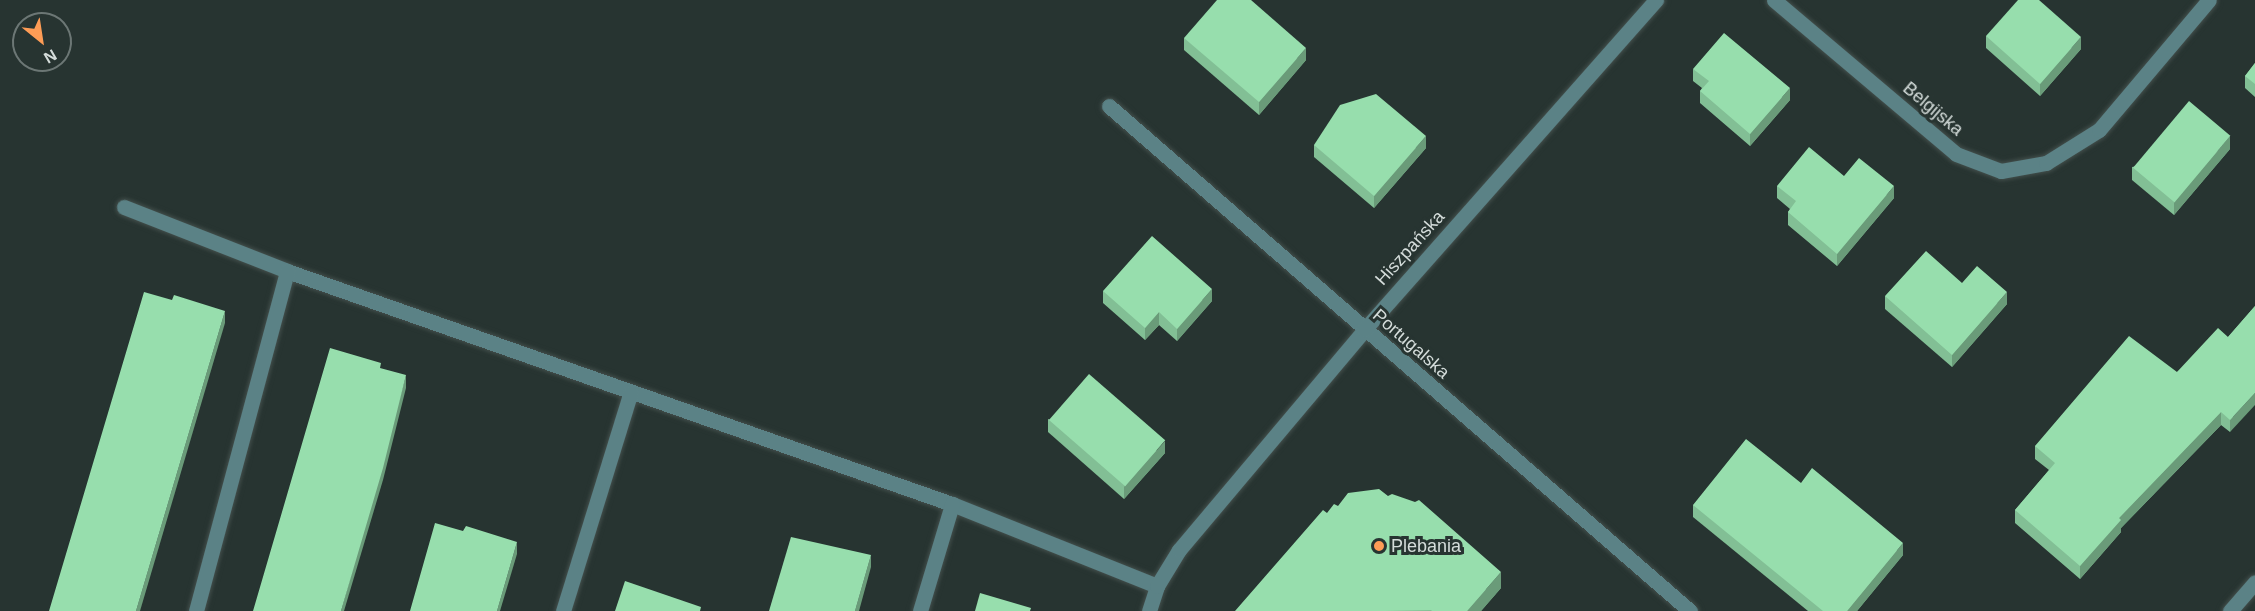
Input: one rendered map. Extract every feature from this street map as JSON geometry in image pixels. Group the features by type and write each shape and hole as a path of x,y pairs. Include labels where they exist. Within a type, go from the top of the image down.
{"street":[{"name":"Hiszpańska","path":"1149,611 1157,586 1179,550 1364,330 1656,0"},
{"name":"Belgijska","path":"1774,0 1956,154 2001,171 2046,163 2099,130 2209,0"},
{"name":"Portugalska","path":"1109,106 1690,611"},
{"path":"124,207 287,271 952,504 1157,586"},
{"path":"196,611 287,271"},
{"path":"563,611 631,392"},
{"path":"920,611 952,504"},
{"path":"2230,611 2255,582"}],"building":[{"path":"1217,0 1251,0 1306,48 1259,102 1184,38"},
{"path":"2018,0 2039,0 2081,37 2040,84 1986,36"},
{"path":"1724,33 1790,88 1750,134 1700,91 1709,81 1693,69"},
{"path":"2255,63 2255,84 2245,76"},
{"path":"1376,94 1426,136 1374,196 1314,145 1340,105"},
{"path":"2189,101 2230,136 2174,202 2133,168"},
{"path":"1809,147 1844,176 1859,158 1894,186 1837,254 1788,212 1796,201 1777,186"},
{"path":"1152,236 1212,289 1177,329 1159,312 1145,328 1103,291"},
{"path":"1926,251 1962,283 1977,266 2007,292 1952,355 1885,296"},
{"path":"144,292 172,300 174,295 225,311 136,611 49,611"},
{"path":"2255,306 2255,393 2230,420 2221,412 2119,518 2121,520 2080,566 2015,510 2055,463 2035,446 2129,336 2177,372 2218,328 2228,337"},
{"path":"330,348 381,363 380,368 406,375 383,468 341,611 253,611"},
{"path":"1089,374 1165,440 1125,486 1049,420"},
{"path":"1746,439 1801,483 1812,468 1903,543 1847,611 1823,611 1693,505"},
{"name":"Plebania","path":"1379,489 1388,496 1392,494 1415,502 1419,500 1501,572 1467,611 1235,611 1323,510 1327,513 1334,504 1338,506 1348,493"},
{"path":"435,523 463,531 466,526 517,542 497,611 410,611"},
{"path":"791,537 871,555 855,611 769,611"},
{"path":"625,581 701,607 700,611 615,611"},
{"path":"980,593 1031,608 1030,611 975,611"}],"place":[{"name":"Plebania","path":"1379,546"}]}
